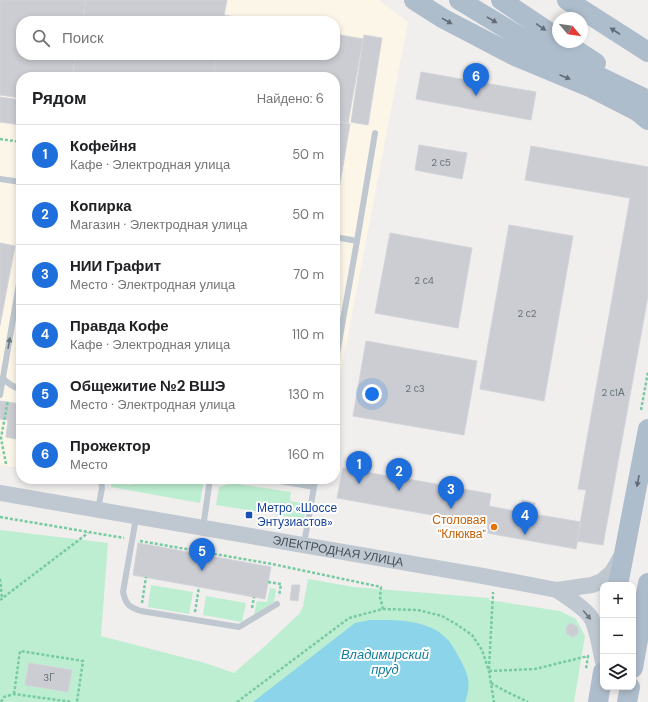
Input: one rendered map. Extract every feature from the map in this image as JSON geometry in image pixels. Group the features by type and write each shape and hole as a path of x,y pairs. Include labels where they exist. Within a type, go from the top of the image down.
{"main road":[{"path":"414,0 444,19 515,56 592,88 636,111 648,120"},
{"path":"459,0 532,44 648,99"},
{"path":"501,0 552,34"},
{"path":"567,0 648,52"},
{"path":"573,48 648,99"},
{"path":"619,582 648,429"},
{"path":"635,654 648,583"},
{"path":"594,672 598,702"},
{"path":"627,702 629,690"}],"street":[{"name":"ЭЛЕКТРОДНАЯ УЛИЦА","path":"0,493 484,576 557,590 592,585 602,581 612,572 624,551"},
{"name":"ЭЛЕКТРОДНАЯ УЛИЦА","path":"557,590 590,616 595,626 601,654"}],"lane":[{"path":"340,337 375,133"},
{"path":"0,179 16,181"},
{"path":"340,238 357,241"},
{"path":"0,395 16,301"},
{"path":"3,378 16,388"},
{"path":"98,510 102,484"},
{"path":"203,528 209,484"},
{"path":"297,484 314,487"},
{"path":"304,545 315,484"},
{"path":"136,516 123,592 128,605 141,611 239,627 278,604"}],"path":[{"path":"0,139 16,141"},
{"path":"641,410 648,372"},
{"path":"1,599 89,532"},
{"path":"272,564 381,587 380,597 383,609"},
{"path":"141,611 146,577"},
{"path":"0,579 1,599"},
{"path":"268,582 281,584 278,604"},
{"path":"194,620 199,587"},
{"path":"487,592 493,593 489,671"},
{"path":"237,702 349,618 383,609 418,610 442,616 472,635 482,650 489,671 494,702"},
{"path":"14,694 20,652 84,661 77,702"},
{"path":"489,671 535,668 588,656 594,672"},
{"path":"491,683 528,702"},
{"path":"1,702 4,697 14,694 72,702"}],"shaded area":[{"path":"0,0 379,0 408,22 340,377 340,72 16,72 16,467 0,465"}],"green space":[{"path":"112,484 203,485 200,503 111,487"},
{"path":"228,484 238,484 291,492 290,501 307,504 304,519 216,505 219,487"},
{"path":"0,530 108,543 101,636 205,663 234,673 300,613 303,606 308,579 354,587 489,598 489,600 560,611 576,619 585,636 574,702 0,702"},
{"path":"151,585 193,592 189,614 148,607"},
{"path":"270,588 276,589 274,602 254,615 257,601 267,602"},
{"path":"206,596 246,603 242,622 203,615"}],"water":[{"name":"Владимирский пруд","path":"370,620 397,620 414,622 431,628 444,636 454,649 466,671 468,691 465,702 253,702 355,623"}],"building":[{"path":"0,0 86,0 83,16 16,16 16,60 75,60 73,72 16,72 16,97 0,95"},
{"path":"86,0 227,0 224,16 83,16"},
{"path":"340,35 363,39 348,123 340,121 340,72 214,72 216,60 340,60"},
{"path":"364,35 382,38 368,125 351,122"},
{"path":"75,60 216,60 214,72 73,72"},
{"path":"421,72 536,92 531,120 416,99"},
{"path":"0,97 16,99 16,124 0,122"},
{"path":"340,122 350,124 340,183"},
{"path":"419,145 467,153 462,179 415,170"},
{"path":"531,146 648,167 648,296 603,545 577,541 586,490 578,489 630,198 525,180"},
{"path":"509,225 573,236 544,401 480,389"},
{"path":"390,233 472,248 458,328 375,313"},
{"path":"0,243 15,246 0,325"},
{"path":"366,341 477,361 464,435 353,416"},
{"path":"0,401 16,403 16,439 6,437 8,420 0,419"},
{"path":"395,464 411,467 408,479 491,494 489,506 520,512 522,500 535,503 533,514 581,522 576,549 487,533 488,525 337,498 343,468 393,477"},
{"path":"138,543 271,567 265,599 133,575"},
{"path":"292,585 300,585 298,601 290,600"},
{"path":"571,623 578,627 578,634 573,637 567,634 566,627"},
{"path":"29,663 72,670 68,692 25,685"}],"place":[{"name":"Прожектор","path":"476,96"},
{"name":"Кофейня","path":"359,484"},
{"name":"Копирка","path":"399,491"},
{"name":"НИИ Графит","path":"451,509"},
{"name":"Метро «Шоссе Энтузиастов»","path":"249,515"},
{"name":"Столовая \"Клюква\"","path":"494,527"},
{"name":"Правда Кофе","path":"525,535"},
{"name":"Общежитие №2 ВШЭ","path":"202,571"}]}
